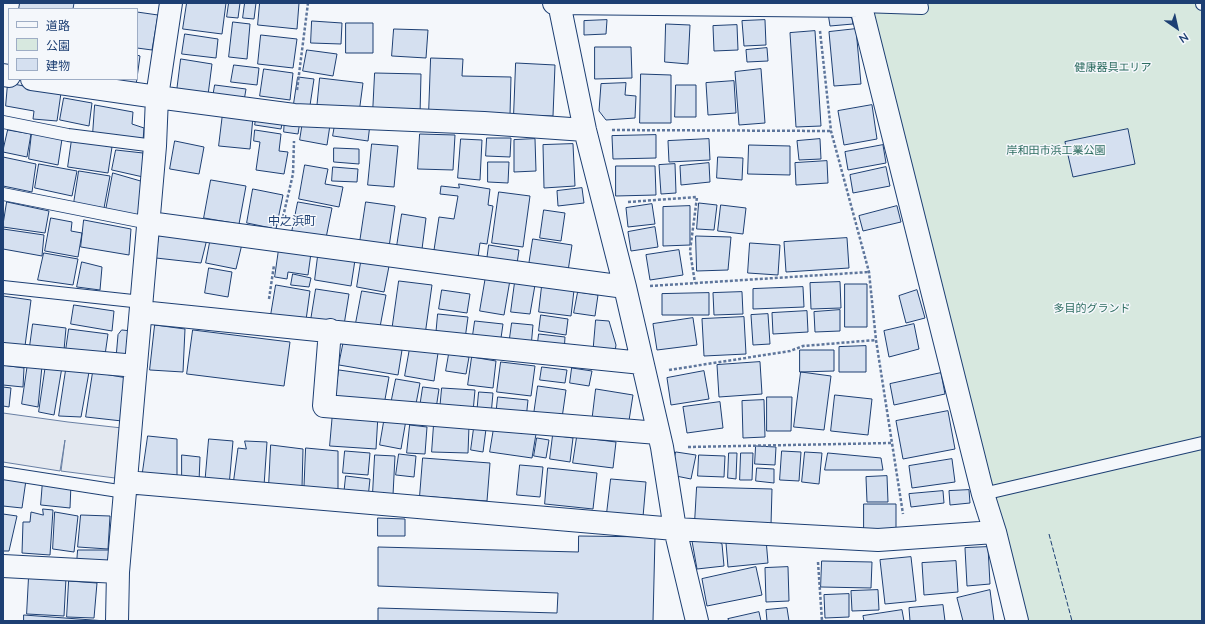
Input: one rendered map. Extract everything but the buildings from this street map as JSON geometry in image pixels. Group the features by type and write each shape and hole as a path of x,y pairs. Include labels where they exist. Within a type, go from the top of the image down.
{"street":[{"path":"117,621 118,572 149,223 157,97 171,3"},
{"path":"554,3 817,6 860,5 983,494 995,532 1017,621"},
{"path":"559,3 585,130 625,287 660,440 675,530 697,621"},
{"path":"39,80 294,115 484,123 585,130"},
{"path":"149,223 625,287"},
{"path":"141,307 643,368"},
{"path":"330,330 324,406 660,440"},
{"path":"3,354 136,366"},
{"path":"126,487 675,530 878,540 995,532"},
{"path":"3,566 118,572"}],"lane":[{"path":"860,5 922,8 921,3"},
{"path":"3,122 68,135 155,146"},
{"path":"3,194 149,223"},
{"path":"3,287 141,307"},
{"path":"983,494 1202,443"},
{"path":"3,473 126,487"}],"path":[{"path":"294,115 308,3"},
{"path":"817,6 831,131 869,272 876,340 907,538"},
{"path":"585,130 831,131"},
{"path":"622,202 697,197 690,250 695,283"},
{"path":"625,287 869,272"},
{"path":"643,368 790,351 803,346 876,340"},
{"path":"660,440 891,443"},
{"path":"816,537 822,621"}],"green space":[{"name":"岸和田市浜工業公園","path":"867,3 1202,3 1202,621 1026,621"}],"shaded area":[{"path":"3,413 122,428 115,478 61,471 65,440 60,471 3,462"}],"fence":[{"path":"1049,534 1072,621"}],"district":[{"name":"中之浜町","path":"292,221"}],"park label":[{"name":"健康器具エリア","path":"1113,67"},
{"name":"多目的グランド","path":"1092,308"}]}
